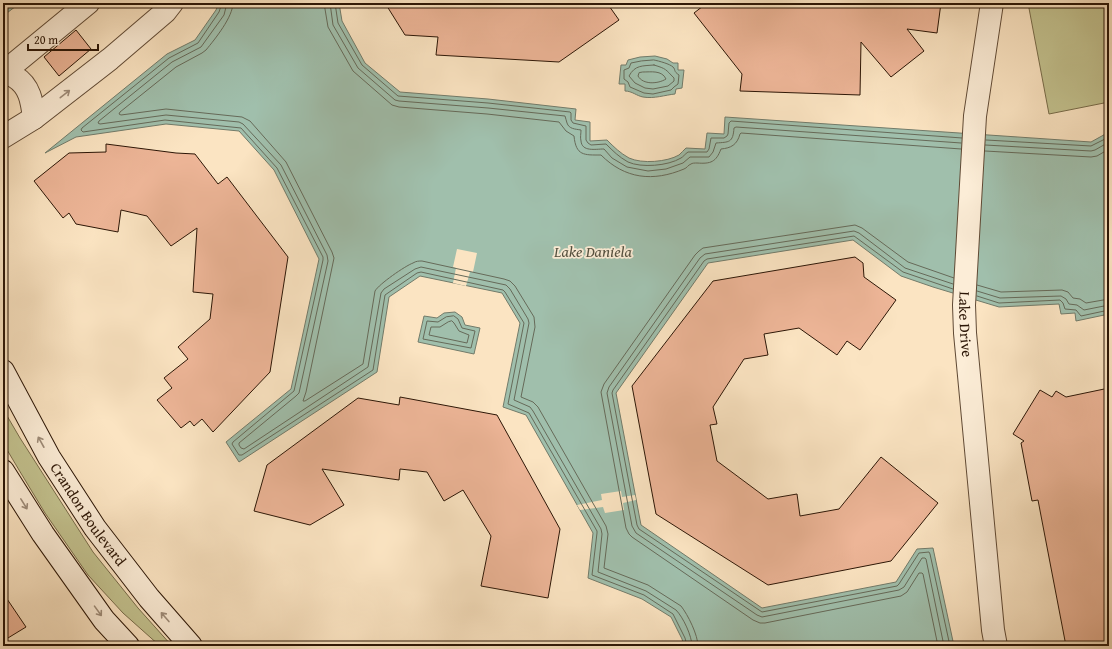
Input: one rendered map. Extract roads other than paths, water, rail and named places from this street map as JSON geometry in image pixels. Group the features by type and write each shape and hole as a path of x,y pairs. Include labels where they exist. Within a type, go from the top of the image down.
{"street":[{"path":"3,72 88,3"},
{"path":"3,137 34,118 110,59 165,12 172,3"},
{"name":"Lake Drive","path":"992,3 975,116 964,305 965,332 993,630 996,646"},
{"path":"3,72 14,76 24,84 32,99 34,118"},
{"name":"Crandon Boulevard","path":"3,371 49,457 95,528 149,598 191,646"},
{"path":"3,471 43,534 104,620 128,646"}],"water":[{"path":"3,3 20,3 3,16"},
{"name":"Lake Daniela","path":"219,3 339,3 342,21 365,63 400,92 488,99 576,109 575,120 590,122 590,141 607,140 617,150 629,158 647,162 661,161 674,157 679,155 686,148 705,149 707,133 724,134 725,117 1091,142 1109,132 1109,314 1076,321 1075,313 1061,314 1059,304 999,307 901,276 853,240 708,263 616,393 641,525 762,608 896,582 917,549 933,548 954,646 684,646 671,617 642,599 588,578 593,533 526,415 503,407 520,323 502,293 420,276 389,297 377,372 239,462 226,442 291,389 319,259 274,170 239,131 166,124 76,137 45,153 167,54 195,40 216,10"},
{"path":"655,56 667,59 673,63 678,63 678,70 684,70 682,88 676,89 675,94 651,98 625,91 625,84 619,84 621,65 626,65 628,60 640,57"},
{"path":"455,312 462,317 465,325 480,328 474,354 418,342 424,316 437,318 444,313"}]}
